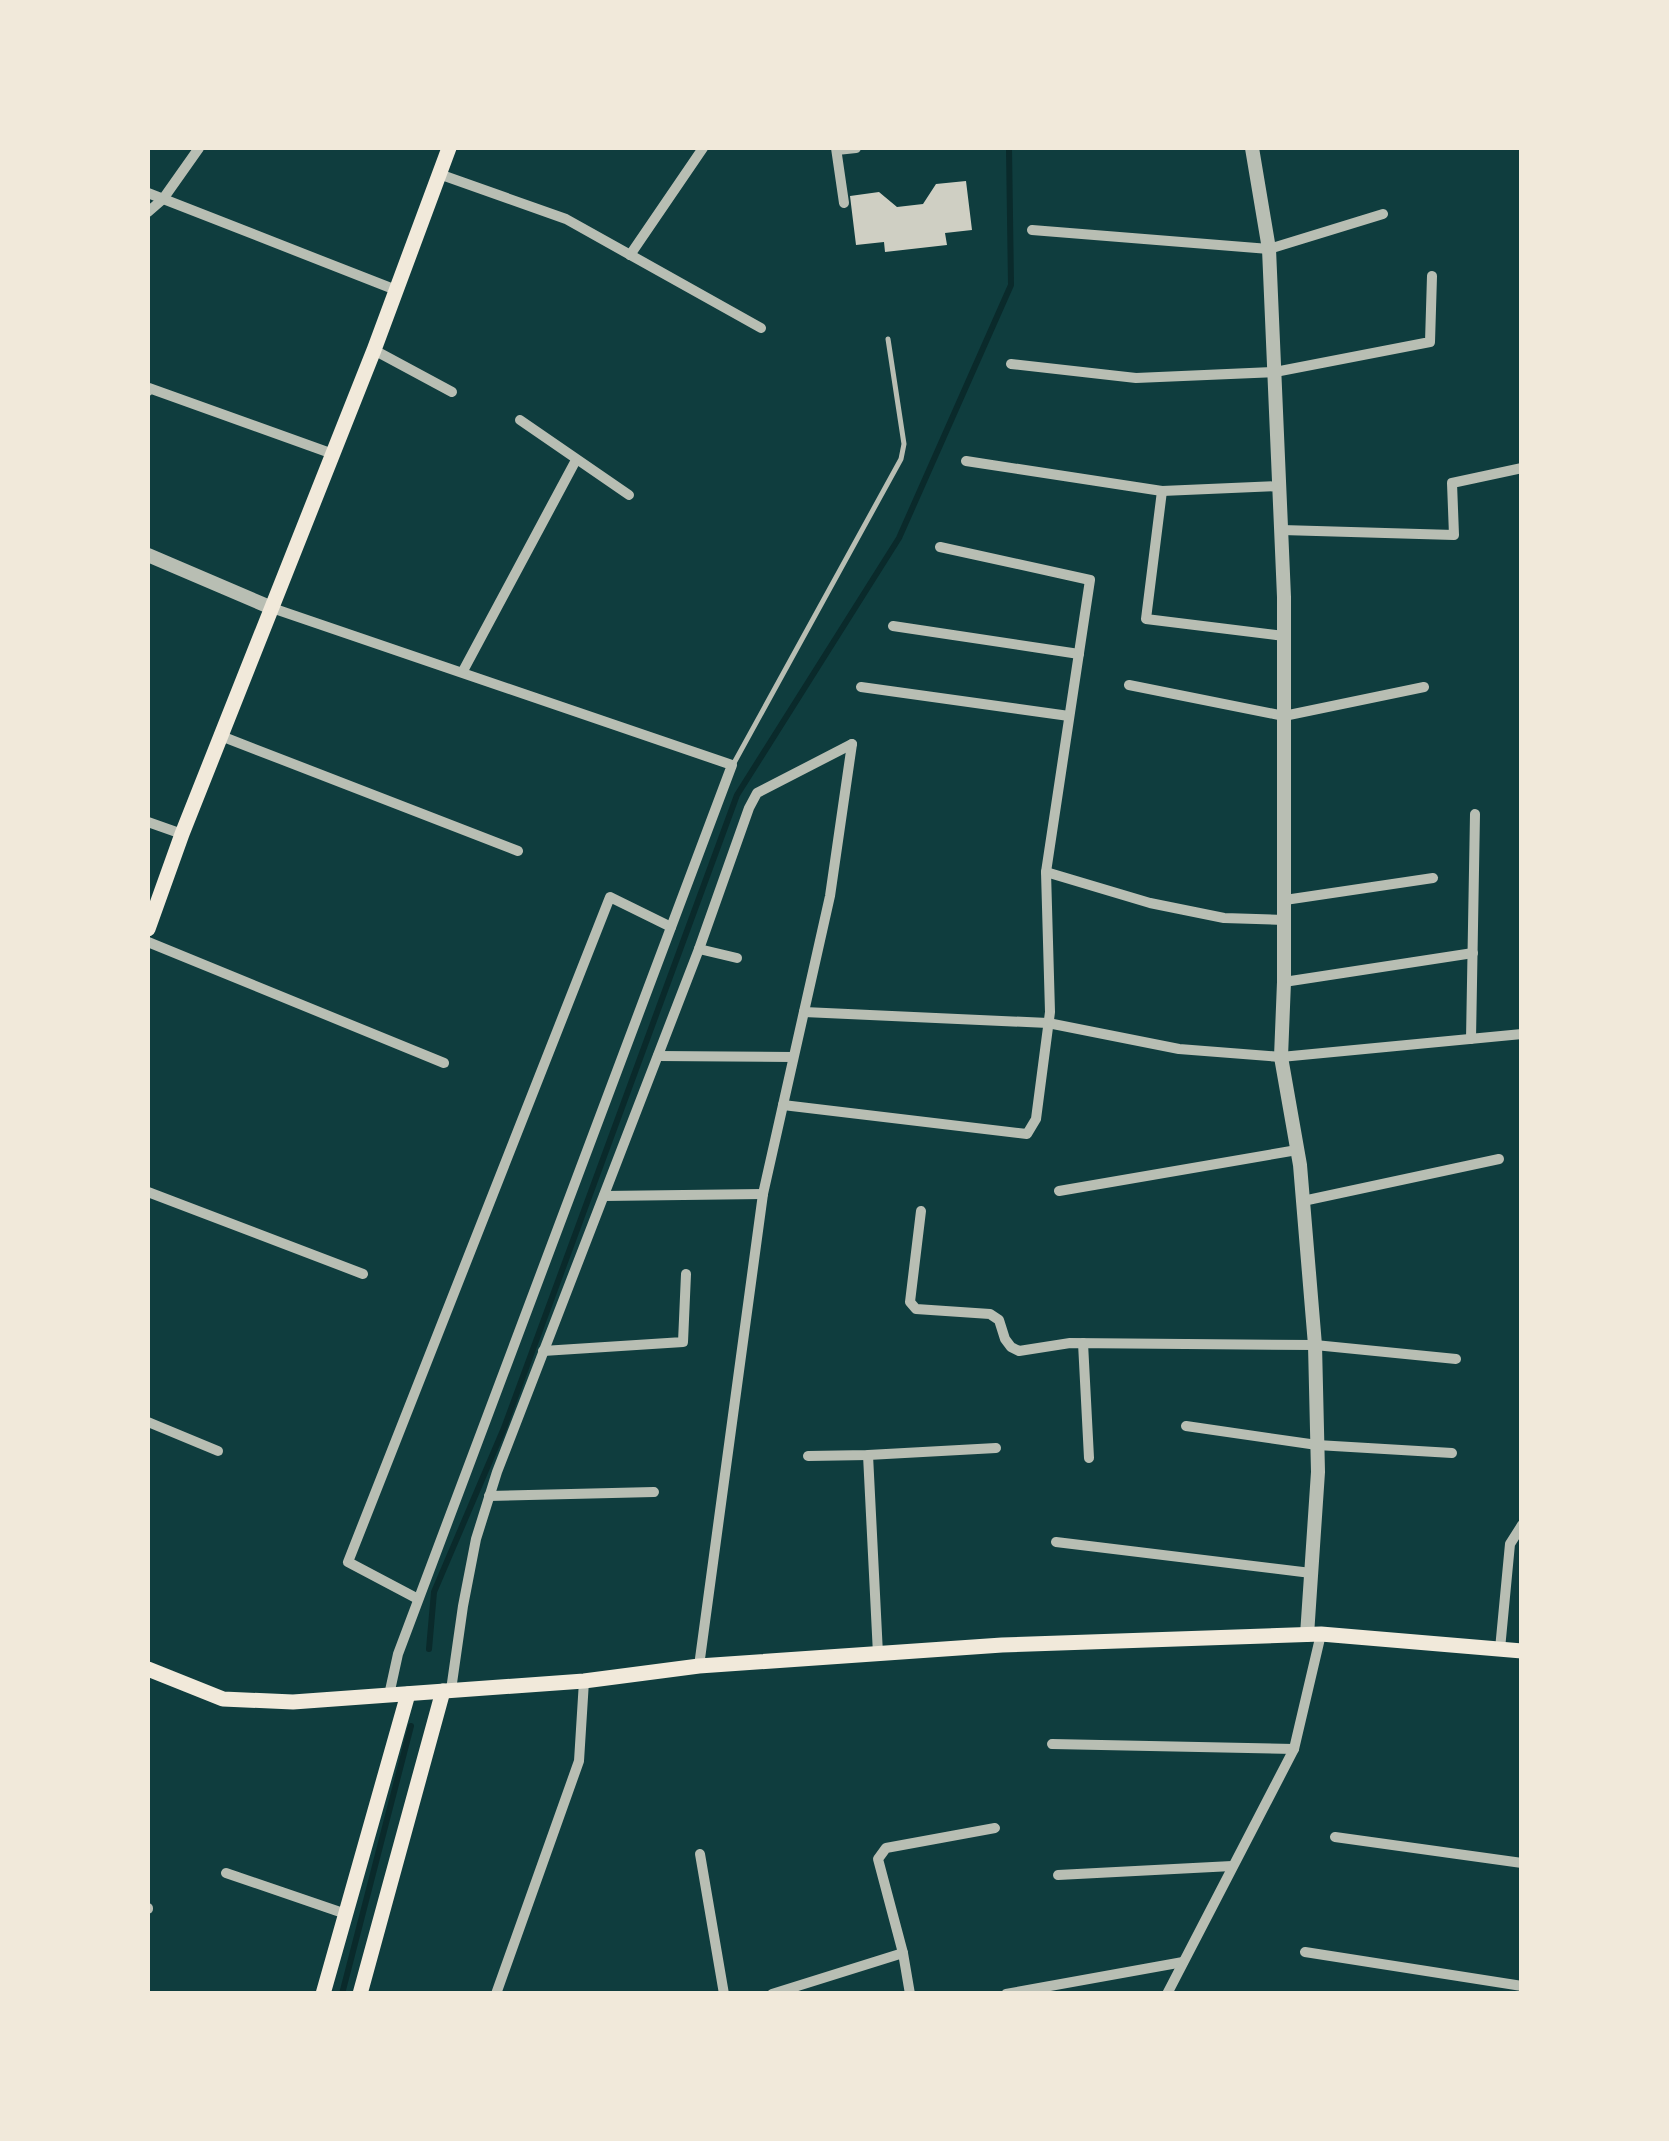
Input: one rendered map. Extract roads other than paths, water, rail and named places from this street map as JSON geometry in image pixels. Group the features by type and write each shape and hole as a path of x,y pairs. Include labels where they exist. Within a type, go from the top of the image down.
{"main road":[{"path":"148,929 449,148"},
{"path":"148,1669 223,1699 293,1702 584,1681 699,1666 1002,1645 1314,1635 1522,1651"},
{"path":"360,1994 447,1690"},
{"path":"323,1994 408,1694"}],"street":[{"path":"148,212 163,200 200,148"},
{"path":"630,255 703,148"},
{"path":"844,203 837,149 856,148"},
{"path":"1167,1994 1294,1750 1314,1635 1311,1573 1317,1445 1316,1345 1297,1150 1281,1056 1282,530 1269,249 1252,148"},
{"path":"439,174 566,219 761,328"},
{"path":"148,193 396,290"},
{"path":"1032,230 1269,249 1383,214"},
{"path":"1012,364 1136,378 1274,372 1430,342 1432,276"},
{"path":"374,350 452,392"},
{"path":"148,391 332,454"},
{"path":"520,420 629,494"},
{"path":"462,671 576,460"},
{"path":"966,461 1162,492 1280,486"},
{"path":"1282,530 1454,534 1452,483 1522,468"},
{"path":"1162,492 1146,618 1284,636"},
{"path":"783,1106 1027,1134 1036,1119 1048,1023 1046,872 1090,580 940,547"},
{"path":"148,555 272,608 732,765 418,1599 398,1654 390,1695"},
{"path":"892,626 1079,654"},
{"path":"1129,685 1284,716 1424,686"},
{"path":"860,686 1070,716"},
{"path":"221,736 518,851"},
{"path":"447,1690 476,1539 490,1496 700,949 750,808 757,793 852,744 830,896 763,1194 699,1666"},
{"path":"1472,1038 1475,814"},
{"path":"148,822 182,834"},
{"path":"1046,872 1150,903 1224,918 1284,920"},
{"path":"1284,900 1434,878"},
{"path":"418,1599 348,1562 610,897 671,927"},
{"path":"148,942 444,1063"},
{"path":"700,949 737,958"},
{"path":"1284,982 1474,953"},
{"path":"804,1012 1048,1023 1179,1049 1281,1056 1522,1034"},
{"path":"658,1056 794,1058"},
{"path":"1058,1191 1297,1150"},
{"path":"1303,1201 1499,1158"},
{"path":"148,1192 363,1274"},
{"path":"604,1196 763,1194"},
{"path":"922,1211 912,1306 990,1314 999,1320 1010,1347 1020,1351 1070,1343 1316,1345 1456,1358"},
{"path":"543,1351 683,1342 686,1274"},
{"path":"1083,1343 1089,1458"},
{"path":"148,1422 218,1451"},
{"path":"1186,1426 1317,1445 1452,1452"},
{"path":"808,1456 996,1448"},
{"path":"868,1456 878,1654"},
{"path":"490,1496 654,1492"},
{"path":"1500,1649 1510,1544 1522,1525"},
{"path":"1056,1542 1311,1573"},
{"path":"496,1994 578,1761 584,1681"},
{"path":"1052,1744 1294,1750"},
{"path":"910,1994 878,1859 881,1853 886,1848 995,1828"},
{"path":"1336,1837 1522,1863"},
{"path":"700,1854 724,1994"},
{"path":"1058,1875 1232,1866"},
{"path":"226,1873 346,1914"},
{"path":"1306,1952 1522,1986"},
{"path":"772,1994 903,1954"},
{"path":"1006,1994 1183,1962"}],"lane":[{"path":"732,765 901,459 904,444 888,338"}],"waterway":[{"path":"429,1649 434,1592 504,1428 737,795 899,538 1011,285 1009,148"},
{"path":"342,1994 411,1726"}]}
